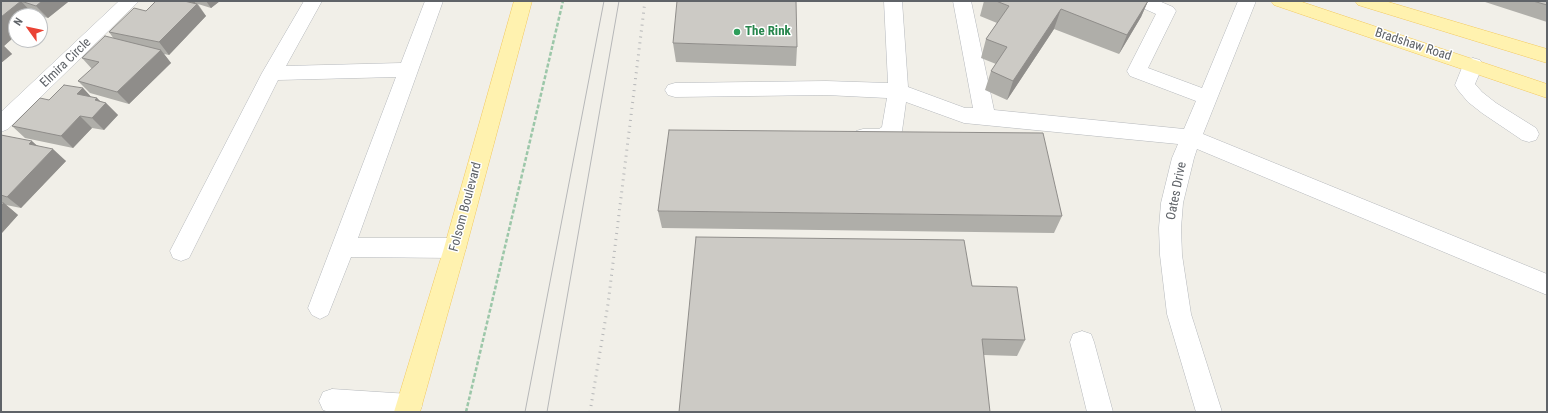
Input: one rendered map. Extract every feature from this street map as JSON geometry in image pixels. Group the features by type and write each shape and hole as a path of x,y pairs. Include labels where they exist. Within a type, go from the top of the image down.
{"main road":[{"name":"Folsom Boulevard","path":"408,409 455,248 522,1"},
{"name":"Bradshaw Road","path":"1280,1 1547,90"},
{"name":"Bradshaw Road","path":"1364,1 1547,56"}],"street":[{"name":"Elmira Circle","path":"1,124 130,1"},
{"path":"181,251 272,73 313,1"},
{"path":"320,308 434,1"},
{"path":"844,137 883,137 892,131 898,91 893,1"},
{"path":"962,1 985,117"},
{"path":"1142,1 1167,11 1137,71 1208,98"},
{"name":"Oates Drive","path":"1209,412 1179,314 1171,255 1170,228 1172,203 1183,158 1247,1"},
{"path":"1473,65 1465,85 1475,97 1488,108 1503,116 1529,134"},
{"path":"272,73 409,70"},
{"path":"675,90 826,88 898,91 964,115 1192,138 1547,285"},
{"path":"343,247 455,248"},
{"path":"1082,342 1100,412"},
{"path":"332,402 408,409"}],"path":[{"path":"466,412 563,1"}],"building":[{"path":"1,1 21,1 12,8 8,8 8,11 1,17"},
{"path":"21,1 42,1 36,6"},
{"path":"156,1 184,1 197,4 159,42 109,32 134,8 146,11"},
{"name":"The Rink","path":"677,1 796,1 797,47 673,43"},
{"path":"996,1 1148,1 1127,35 1061,9 1013,81 991,71 1007,47 986,39 1009,6"},
{"path":"1533,1 1547,1 1547,5"},
{"path":"105,36 161,50 117,92 78,81 99,62 82,58"},
{"path":"64,85 83,88 77,94 97,98 95,100 106,103 92,118 80,116 61,136 12,126 40,98 49,100"},
{"path":"669,130 1043,133 1062,216 658,211"},
{"path":"1,135 32,141 29,144 53,149 7,197 1,195"},
{"path":"696,237 964,240 972,286 1017,287 1025,340 982,339 990,412 679,412"}],"tram line":[{"path":"525,412 604,1"},
{"path":"547,412 619,1"}],"railway":[{"path":"590,412 608,304 645,1"}],"place":[{"name":"The Rink","path":"737,32"}]}
